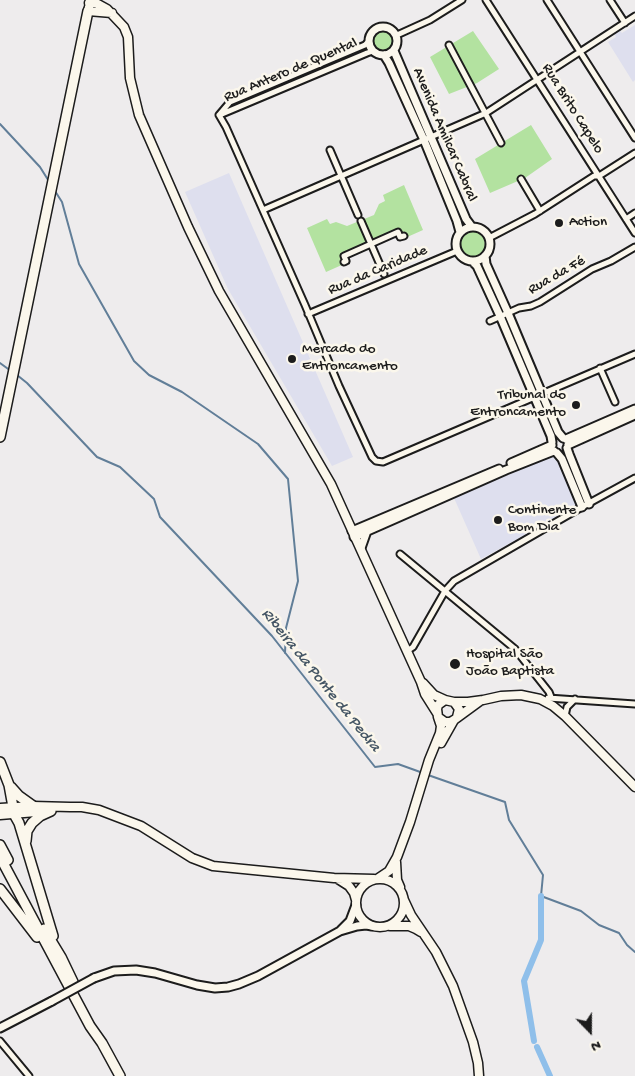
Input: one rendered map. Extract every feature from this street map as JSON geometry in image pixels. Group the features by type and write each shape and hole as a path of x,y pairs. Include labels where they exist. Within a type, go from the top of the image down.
{"highway":[{"path":"0,437 89,5"},
{"path":"0,762 10,784 19,796 33,806"},
{"path":"10,784 13,811 19,822 46,917 61,957"},
{"path":"25,843 27,831 32,823 40,816 51,811"},
{"path":"0,845 61,957 120,1076"},
{"path":"0,857 90,1026 102,1043"},
{"path":"0,889 51,954"}],"main road":[{"path":"89,5 112,13 124,26 128,38 130,78 139,115 188,227 218,291 331,484 425,694 441,720 445,722 455,719 483,700"},
{"path":"421,682 434,695 450,701 468,702 501,696 521,695 540,699 553,706 565,716 635,787"},
{"path":"356,902 358,892 363,886 389,871 397,858 440,733 438,705 450,701"},
{"path":"430,761 459,713 459,709 450,701"},
{"path":"13,811 33,806 82,807 99,810 141,826 192,858 206,864 334,878 384,879 396,884 400,889"},
{"path":"1,811 108,814"},
{"path":"397,858 397,880 404,900 411,915 443,964 453,986 473,1042 479,1076"},
{"path":"334,878 342,881 353,891 357,912 366,923 379,927 413,927 427,937"},
{"path":"388,926 401,916 404,900"}],"street":[{"path":"397,36 430,20 462,0"},
{"name":"Rua Brito Capelo","path":"486,0 635,233"},
{"path":"548,0 635,138"},
{"path":"610,0 625,23"},
{"path":"262,210 486,113 635,16"},
{"path":"380,27 390,28 397,36 398,44 394,51 384,56 376,54 369,42 372,32 380,27"},
{"name":"Rua Antero de Quental","path":"220,115 230,102 369,42"},
{"path":"449,46 502,143"},
{"name":"Rua Antero de Quental","path":"220,115 374,51"},
{"name":"Avenida Amilcar Cabral","path":"394,51 460,232"},
{"name":"Avenida Amilcar Cabral","path":"384,56 466,219 472,227"},
{"path":"220,115 339,386 372,457 376,461 383,462 635,354"},
{"path":"330,150 358,215"},
{"path":"488,238 540,211 635,152"},
{"path":"521,179 540,211"},
{"path":"626,219 635,213"},
{"path":"361,221 384,274"},
{"path":"473,262 482,259 490,247 488,238 482,230 472,227 460,232 456,241 457,251 463,259 473,262 477,266 538,395 566,443 590,504"},
{"path":"344,262 346,261 344,256 398,232 400,237 404,236"},
{"name":"Rua da Fé","path":"490,321 519,308 540,302 592,269 611,262 635,247"},
{"name":"Rua da Caridade","path":"308,314 457,251"},
{"path":"485,256 486,264 508,313 538,395 554,448 562,459 582,507"},
{"path":"600,368 615,402"},
{"path":"554,448 562,453 566,443 635,409"},
{"path":"554,448 556,438 566,443 635,415"},
{"path":"353,534 554,448"},
{"path":"407,651 413,647 445,591 454,580 635,478"},
{"path":"345,516 366,529"},
{"path":"361,548 366,529"},
{"path":"400,554 515,649 551,697"},
{"path":"540,699 551,697 635,704"},
{"path":"565,716 567,707 575,699"},
{"path":"0,1028 94,978 114,972 136,970 156,973 197,985 215,988 239,984 258,976 343,928 350,921 356,902"},
{"path":"334,934 357,926 372,926"},
{"path":"0,1041 29,1076"}],"shaded area":[{"path":"635,25 635,80 633,82 608,42 616,37 614,33 619,29 622,33"},
{"path":"229,173 353,457 332,466 228,289 185,192"},
{"path":"555,456 570,487 576,507 481,559 454,498"}],"green space":[{"path":"382,30 390,33 393,41 390,49 382,52 374,49 371,41 374,33"},
{"path":"473,31 499,69 477,83 449,94 430,57"},
{"path":"531,125 552,159 525,178 490,193 475,159"},
{"path":"404,185 423,230 405,238 398,228 342,253 344,264 326,272 307,228 327,219 330,224 336,222 347,226 374,215 379,204 385,201 383,195"},
{"path":"472,231 481,235 485,244 481,253 472,257 463,253 459,244 463,235"}],"waterway":[{"path":"0,124 40,167 50,183"},
{"path":"55,191 62,202 79,264 134,361 149,375 182,392 258,444 288,479 298,581 286,628 285,653"},
{"name":"Ribeira da Ponte da Pedra","path":"0,363 11,371"},
{"name":"Ribeira da Ponte da Pedra","path":"17,375 27,383 97,457 120,467 154,499 160,517 272,636 375,767 398,764 423,773"},
{"name":"Ribeira da Ponte da Pedra","path":"428,775 505,802 509,820 543,875 541,896 581,911 599,925 619,933 627,945 635,952"},
{"path":"534,1041 524,981 541,940 541,896"},
{"path":"537,1047 550,1076"}],"place":[{"name":"Action","path":"559,223"},
{"name":"Mercado do Entroncamento","path":"292,359"},
{"name":"Tribunal do Entroncamento","path":"576,405"},
{"name":"Continente Bom Dia","path":"498,520"},
{"name":"Hospital São João Baptista","path":"455,664"}]}
